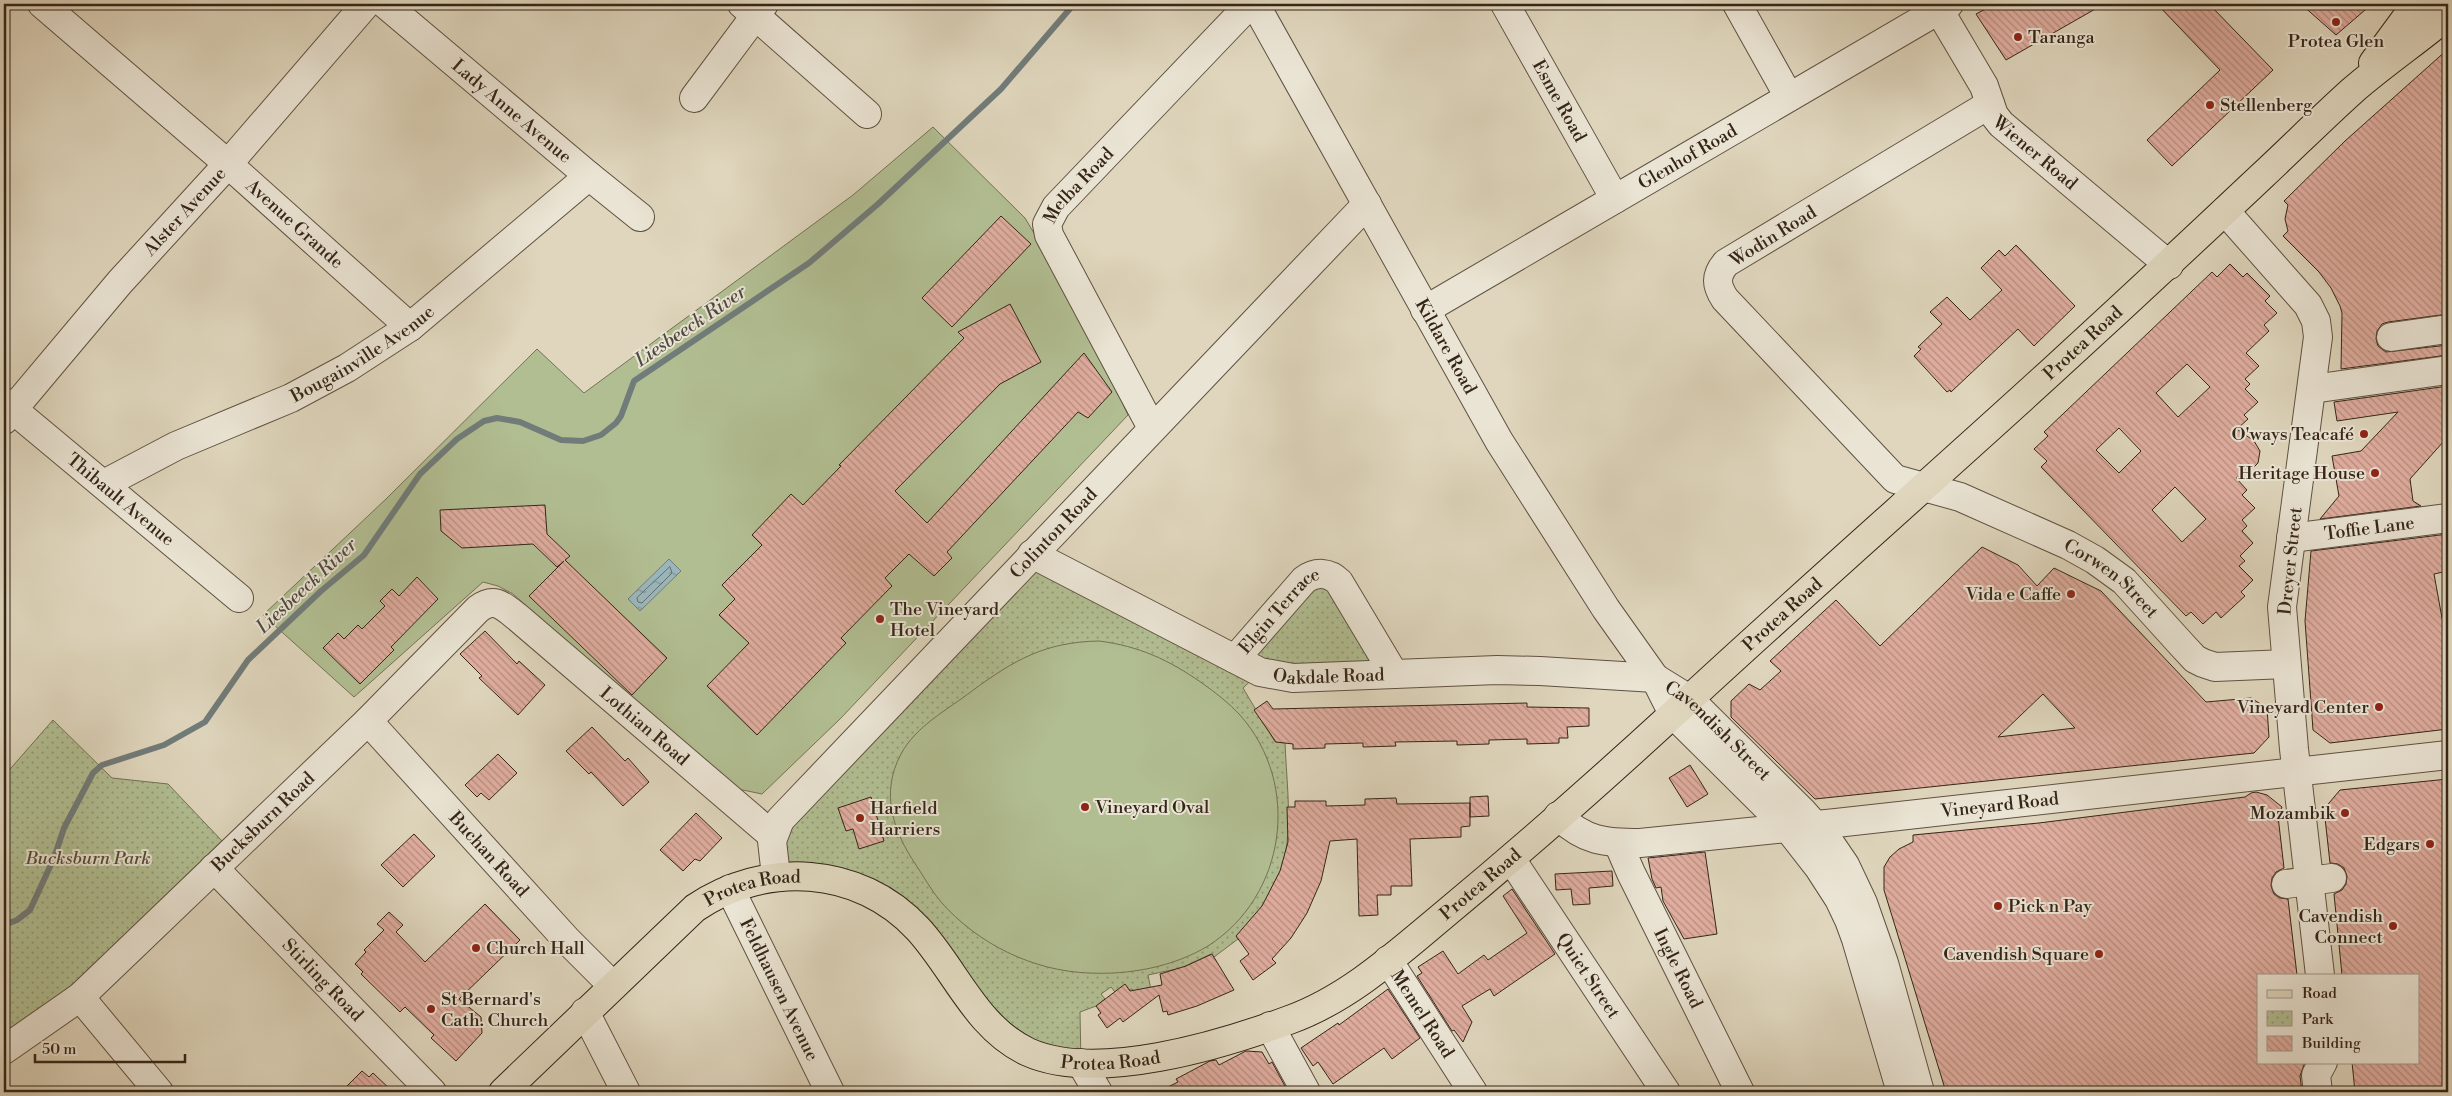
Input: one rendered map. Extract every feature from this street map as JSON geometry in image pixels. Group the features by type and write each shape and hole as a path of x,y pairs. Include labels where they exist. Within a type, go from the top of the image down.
{"main road":[{"name":"Protea Road","path":"2355,88 2409,14 2421,4"},
{"name":"Protea Road","path":"503,1092 685,916 706,901 730,889 749,882 776,876 806,876 842,882 870,893 887,903 901,913 924,935 982,1016 1000,1034 1038,1056 1064,1062 1081,1063 1128,1060 1174,1054 1220,1043 1307,1013 1333,1000 1388,960 1511,859 2169,265 2355,88 2448,15"}],"street":[{"name":"Avenue Grande","path":"42,4 228,164 410,327"},
{"name":"Alster Avenue","path":"7,410 228,164 366,4"},
{"name":"Lady Anne Avenue","path":"385,4 640,217"},
{"name":"Melba Road","path":"1152,428 1049,234 1047,224 1056,207 1250,4"},
{"name":"Kildare Road","path":"1255,4 1499,441 1606,609 1655,678"},
{"name":"Esme Road","path":"1505,4 1615,199"},
{"path":"1737,4 1789,97"},
{"name":"Glenhof Road","path":"1425,310 1944,7"},
{"name":"Wiener Road","path":"1944,7 2001,124 2169,265"},
{"path":"694,98 754,8 867,114"},
{"name":"Wodin Road","path":"1925,487 1895,479 1725,299 1717,284 1718,276 1726,263 1990,104"},
{"name":"Bougainville Avenue","path":"104,484 176,446 291,398 347,368 410,327 589,176"},
{"name":"Colinton Road","path":"776,876 772,841 775,827 783,817 1367,204"},
{"name":"Dreyer Street","path":"2225,211 2308,305 2316,321 2318,337 2282,607 2297,772 2320,974"},
{"path":"2391,337 2448,329"},
{"path":"2312,389 2448,370"},
{"name":"Thibault Avenue","path":"7,410 104,484 239,598"},
{"name":"Corwen Street","path":"1925,487 1960,497 2008,517 2095,560 2124,581 2182,645 2196,659 2203,663 2215,667 2286,664"},
{"name":"Toffie Lane","path":"2291,538 2448,518"},
{"name":"Oakdale Road","path":"1032,554 1260,672 1293,678 1540,670 1655,678"},
{"name":"Elgin Terrace","path":"1235,659 1304,580 1312,575 1322,573 1334,577 1340,582 1394,674"},
{"name":"Bucksburn Road","path":"4,1050 80,997 368,721 478,608 488,602 498,602 516,616"},
{"name":"Lothian Road","path":"516,616 774,836"},
{"name":"Cavendish Street","path":"1655,678 1787,827 1819,868 1839,899 1856,939 1901,1092"},
{"name":"Cavendish Street","path":"1681,706 1803,812 1828,840 1845,864 1863,903 1884,963 1920,1092"},
{"name":"Buchan Road","path":"368,721 567,940 613,986"},
{"name":"Vineyard Road","path":"1558,816 1576,832 1594,839 1618,843 1654,841 2448,755"},
{"name":"Ingle Road","path":"1618,843 1631,874 1740,1092"},
{"name":"Quiet Street","path":"1511,859 1666,1092"},
{"name":"Stirling Road","path":"214,868 432,1092"},
{"name":"Feldhausen Avenue","path":"730,889 830,1092"},
{"name":"Memel Road","path":"1388,960 1473,1092"},
{"path":"80,997 159,1092"},
{"path":"585,1012 626,1092"},
{"path":"1270,1026 1306,1092"},
{"path":"1081,1063 1098,1092"},
{"path":"2318,1092 2316,1075 2322,1064"}],"green space":[{"path":"933,127 1025,218 1075,302 1128,415 840,719 762,794 738,789 703,762 513,594 498,586 483,582 354,697 263,615 386,499 537,349 584,393 853,195"},
{"name":"Vineyard Oval","path":"1032,554 1235,659 1320,573 1394,674 1260,672 1243,688 1275,742 1285,742 1288,832 1285,856 1276,881 1263,905 1236,936 1238,939 1214,957 1211,954 1181,968 1148,975 1151,990 1140,998 1132,989 1115,992 1111,987 1101,994 1105,999 1096,1006 1080,1012 1081,1063 1038,1056 913,923 787,876 775,827"},
{"name":"Vineyard Oval","path":"1099,641 1140,650 1178,667 1231,706 1240,715 1260,743 1272,774 1278,806 1276,838 1269,869 1255,899 1234,925 1208,946 1180,959 1150,968 1120,973 1089,973 1047,967 1027,961 1008,952 972,931 941,902 908,852 896,825 890,797 891,783 901,754 915,735 933,719 987,680 1016,662 1046,649 1080,642"},
{"name":"Bucksburn Park","path":"53,720 112,778 168,784 223,842 79,986 4,1037 4,776"}],"water":[{"path":"669,559 681,571 640,611 628,599"}],"building":[{"name":"Taranga","path":"1995,4 2104,4 2006,60 1976,14"},
{"name":"Stellenberg","path":"2157,4 2209,4 2273,70 2172,166 2147,140 2220,70"},
{"name":"Protea Glen","path":"2301,4 2372,4 2336,35"},
{"path":"2448,49 2448,314 2382,324 2377,331 2376,339 2378,346 2386,352 2448,345 2448,355 2341,369 2342,313 2340,306 2331,288 2319,272 2283,236 2288,231 2285,219 2288,205 2284,201 2345,141"},
{"path":"1001,216 1031,244 952,327 922,298"},
{"path":"2016,245 2075,306 2034,346 2018,329 1951,392 1950,390 1947,392 1914,356 1921,349 1918,347 1942,324 1930,312 1947,297 1970,320 2002,290 1981,268 1999,250 2005,256"},
{"path":"2230,264 2243,277 2247,273 2270,296 2265,301 2277,313 2264,325 2269,331 2246,353 2259,366 2245,379 2250,384 2245,389 2258,402 2244,415 2248,419 2237,429 2254,441 2260,451 2258,463 2236,478 2247,490 2242,495 2255,508 2242,520 2247,526 2242,531 2253,543 2240,556 2245,561 2239,566 2253,580 2241,592 2245,596 2221,618 2216,612 2203,624 2191,612 2186,616 2041,467 2047,461 2034,449 2048,436 2044,432 2212,272 2217,277","holes":["2187,364 2210,387 2178,417 2156,393","2119,428 2141,451 2119,473 2096,450","2175,487 2206,519 2182,542 2152,510"]},
{"path":"1010,304 1041,362 1000,384 895,491 927,523 1084,353 1112,392 1088,418 1078,412 947,552 952,558 934,576 909,554 885,578 892,586 841,638 846,643 757,735 707,686 749,643 719,615 735,599 722,585 762,545 752,535 791,494 803,505 841,466 839,465 964,338 958,332"},
{"name":"Heritage House","path":"2448,386 2448,441 2444,441 2410,479 2413,501 2421,506 2320,519 2339,496 2332,456 2361,451 2398,412 2337,421 2334,402"},
{"path":"545,505 547,534 570,556 565,560 667,658 632,695 529,596 564,561 557,567 533,544 462,548 441,531 440,510"},
{"path":"2448,534 2448,571 2434,574 2442,618 2448,617 2448,729 2330,743 2313,730 2305,621 2311,551"},
{"path":"1982,547 2018,565 2037,586 2054,568 2101,591 2206,702 2251,698 2267,708 2269,737 2254,753 1815,799 1731,717 1731,701 1749,684 1760,690 1781,671 1770,661 1836,600 1880,646","holes":["2043,694 2075,728 1998,737"]},
{"path":"417,577 438,599 391,647 394,650 360,684 323,648 338,633 344,639 358,625 362,629 385,606 380,601 392,589 399,596"},
{"path":"485,631 517,664 519,661 545,685 518,715 479,678 482,676 460,654"},
{"path":"1267,701 1273,709 1527,703 1527,707 1589,708 1589,726 1567,727 1568,738 1559,738 1559,743 1527,744 1527,739 1489,740 1489,744 1457,745 1457,741 1395,742 1396,746 1363,747 1363,743 1325,744 1325,748 1293,749 1293,744 1276,742 1254,710"},
{"path":"592,727 625,761 628,758 649,782 623,806 591,772 589,774 566,751"},
{"path":"498,754 517,773 489,800 481,793 477,797 465,785"},
{"path":"1690,765 1708,794 1687,807 1669,778"},
{"name":"Cavendish Connect","path":"2448,779 2448,1092 2355,1092 2352,1064 2420,1064 2420,974 2342,974 2334,894 2342,890 2346,884 2347,876 2344,868 2338,864 2330,863 2324,809 2340,790"},
{"name":"Cavendish Square","path":"2256,792 2267,795 2282,807 2278,816 2284,868 2276,872 2272,878 2271,886 2274,894 2280,898 2288,899 2297,974 2257,974 2257,1064 2304,1064 2300,1076 2302,1092 1946,1092 1884,890 1884,867 1890,857 1899,849 1913,842 1913,835 2039,823 2245,797"},
{"path":"1488,796 1489,816 1470,817 1470,797"},
{"name":"Harfield Harriers","path":"871,797 884,841 859,849 853,829 846,831 838,808"},
{"path":"1396,798 1397,804 1470,803 1470,826 1461,827 1461,837 1410,839 1412,886 1391,886 1391,895 1377,895 1378,915 1359,916 1357,839 1330,841 1321,881 1307,913 1291,938 1272,959 1276,963 1253,980 1240,961 1249,954 1236,936 1262,906 1280,871 1288,842 1287,807 1295,807 1295,801 1326,801 1326,806 1365,805 1365,799"},
{"path":"696,813 722,838 700,861 695,859 683,871 660,850"},
{"path":"414,834 435,856 403,887 381,865"},
{"path":"1705,852 1717,934 1684,939 1663,901 1661,887 1656,888 1652,879 1648,858"},
{"path":"1612,871 1613,886 1589,888 1590,904 1573,905 1571,889 1556,890 1555,874"},
{"path":"1512,889 1555,954 1494,996 1490,989 1462,1006 1472,1022 1463,1042 1454,1030 1452,1031 1417,976 1422,973 1418,967 1443,951 1458,974 1484,955 1488,960 1527,933 1503,896"},
{"path":"485,904 520,940 459,999 481,1017 482,1033 456,1061 431,1038 434,1035 405,1007 400,1012 361,974 363,972 355,964 366,952 364,950 384,930 377,924 389,912 403,925 396,932 425,962"},
{"path":"1212,954 1234,990 1197,1006 1168,1015 1167,1011 1163,1012 1159,995 1123,1022 1120,1018 1107,1028 1098,1015 1101,1013 1096,1006 1125,984 1130,991 1162,985 1160,974 1186,966"},
{"path":"1388,989 1420,1038 1392,1059 1384,1048 1333,1084 1318,1062 1313,1066 1301,1048 1338,1023 1339,1025"},
{"path":"1246,1051 1262,1052 1269,1064 1272,1062 1286,1088 1277,1092 1158,1092 1178,1082 1176,1079 1210,1061 1216,1060 1219,1065"},
{"path":"362,1071 369,1077 373,1073 393,1092 341,1092"}],"waterway":[{"name":"Liesbeeck River","path":"4,925 17,920 30,910 54,858 64,828 93,773 102,765 164,745 205,722 248,660 321,591 364,555 420,474 457,439 484,421 497,418 520,422 561,440 583,441 601,435 616,423 621,416 634,381 809,263 878,204 1001,89 1074,4"}],"place":[{"name":"Protea Glen","path":"2336,22"},
{"name":"Taranga","path":"2018,37"},
{"name":"Stellenberg","path":"2210,105"},
{"name":"O'ways Teacafé","path":"2364,434"},
{"name":"Heritage House","path":"2375,473"},
{"name":"Vida e Caffe","path":"2071,594"},
{"name":"The Vineyard Hotel","path":"880,619"},
{"name":"Vineyard Center","path":"2379,707"},
{"name":"Vineyard Oval","path":"1085,807"},
{"name":"Mozambik","path":"2345,813"},
{"name":"Harfield Harriers","path":"860,818"},
{"name":"Edgars","path":"2430,844"},
{"name":"Pick n Pay","path":"1998,906"},
{"name":"Cavendish Connect","path":"2393,926"},
{"name":"Church Hall","path":"476,948"},
{"name":"Cavendish Square","path":"2099,954"},
{"name":"St Bernard's Cath. Church","path":"431,1009"}]}
